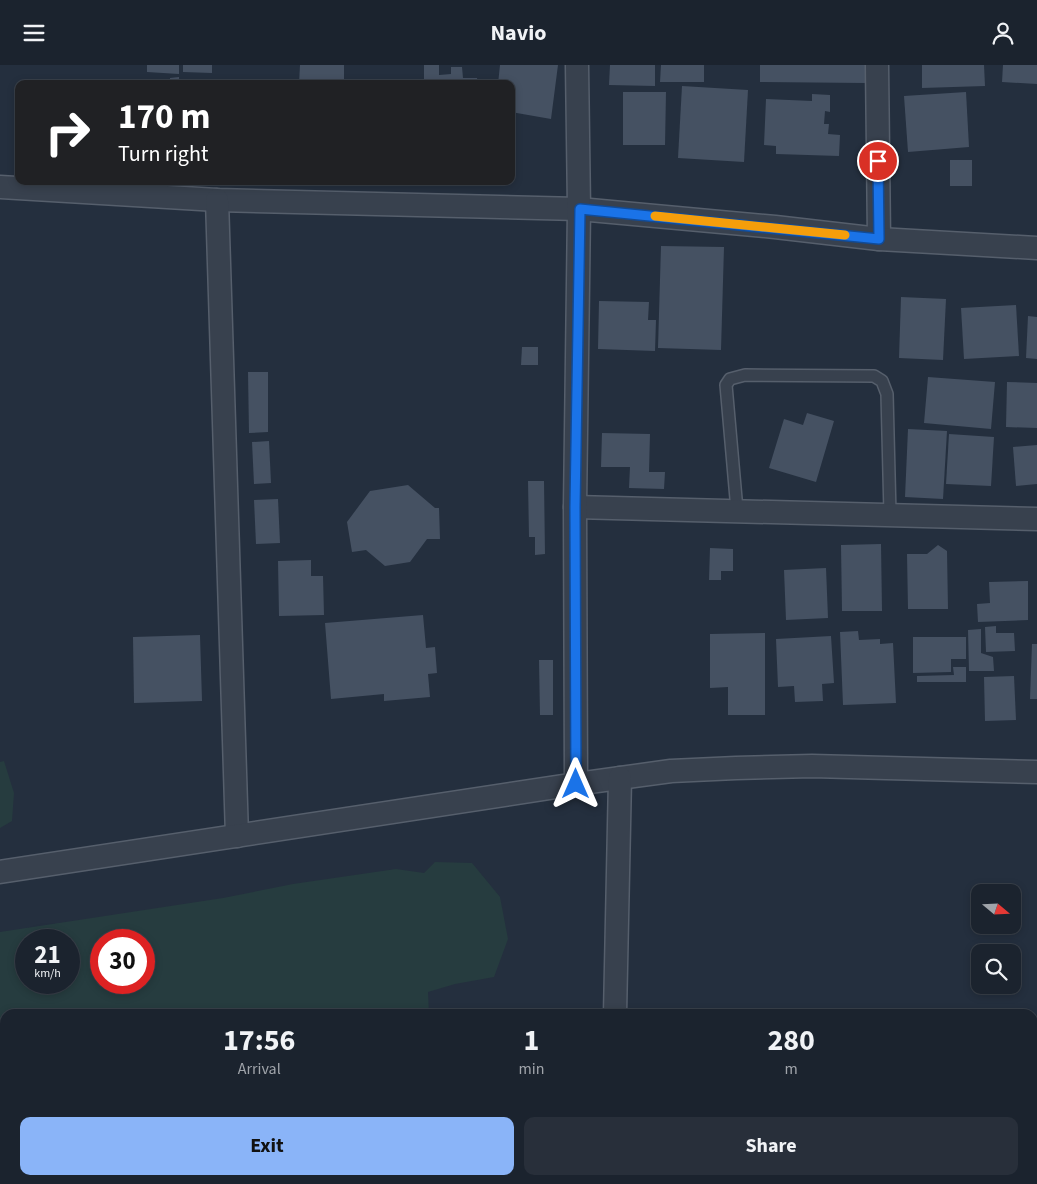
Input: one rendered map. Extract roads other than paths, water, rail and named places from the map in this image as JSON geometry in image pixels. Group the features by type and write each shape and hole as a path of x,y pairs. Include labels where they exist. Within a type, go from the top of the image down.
{"street":[{"path":"576,784 575,507 580,209 578,65"},
{"path":"877,65 879,239"},
{"path":"0,187 217,200 580,209 766,226 879,239 1037,248"},
{"path":"217,200 237,836"},
{"path":"575,507 1037,519"},
{"path":"0,872 671,771 793,767 1037,772"},
{"path":"615,1009 620,778"}],"lane":[{"path":"737,510 726,385 730,379 745,375 874,376 882,381 887,394 890,514"}]}
